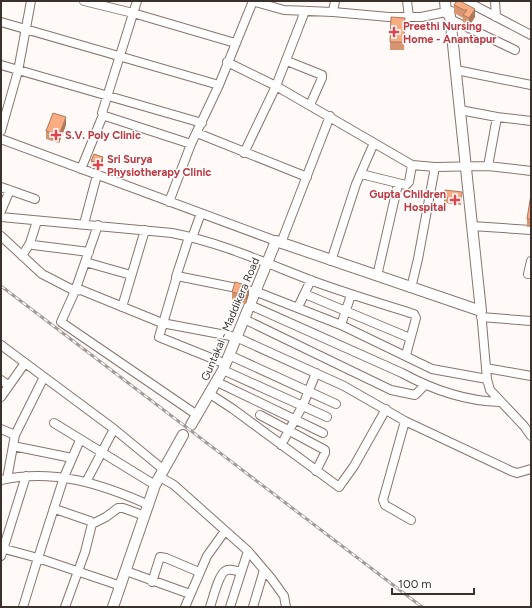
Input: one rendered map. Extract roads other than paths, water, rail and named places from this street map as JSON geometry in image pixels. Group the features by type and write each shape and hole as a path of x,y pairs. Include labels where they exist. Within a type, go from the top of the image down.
{"main road":[{"path":"279,242 481,314 450,12 445,1"},
{"name":"Guntakal - Maddikera Road","path":"191,425 218,382 236,337 257,292 267,263 279,242"},
{"path":"116,606 121,586 148,505 160,477 183,435"}],"street":[{"path":"1,132 18,71 31,1"},
{"path":"84,1 133,13 235,43"},
{"path":"81,169 103,115 102,111 137,1"},
{"path":"169,202 191,144 219,85 235,43 256,1 284,10 410,17 450,12 515,50"},
{"path":"334,1 334,12"},
{"path":"407,1 410,17"},
{"path":"466,1 474,3 531,35"},
{"path":"495,1 496,16"},
{"path":"244,153 287,61 305,11"},
{"path":"1,22 219,85"},
{"path":"287,61 322,76 310,105"},
{"path":"228,62 276,86 330,116 412,165 435,167 488,166 531,171"},
{"path":"1,65 202,123"},
{"path":"456,70 531,85"},
{"path":"460,110 497,117 531,121"},
{"path":"103,115 191,144"},
{"path":"1,139 279,242 307,177 330,116"},
{"path":"488,166 497,117"},
{"path":"197,133 307,177"},
{"path":"331,261 361,174 374,143"},
{"path":"361,174 406,185 409,182 412,165"},
{"path":"411,288 418,259 435,167"},
{"path":"84,224 98,175"},
{"path":"377,276 398,184"},
{"path":"1,187 35,199"},
{"path":"1,211 10,190"},
{"path":"201,213 190,237 176,277 159,334 161,339 308,391 336,404"},
{"path":"1,217 98,225 190,237 267,263 351,295 414,314 416,318 406,355"},
{"path":"22,256 30,243 37,221"},
{"path":"98,225 75,290 61,322 197,415"},
{"path":"472,226 531,230"},
{"path":"122,307 145,230"},
{"path":"1,236 42,274 75,290 81,290 162,323 236,337 344,386 405,421 514,473 531,469"},
{"path":"30,243 32,245 89,252"},
{"path":"528,274 531,261"},
{"path":"85,262 131,275"},
{"path":"176,277 179,275 257,292 341,324 432,369 487,379"},
{"path":"298,307 312,280"},
{"path":"305,294 410,338"},
{"path":"341,324 351,295"},
{"path":"250,305 402,373 424,386 474,401 500,402"},
{"path":"531,321 481,314 487,379 490,390 524,426 531,436"},
{"path":"244,319 391,390 413,395 417,394 424,386"},
{"path":"1,345 114,429 160,477"},
{"path":"1,397 8,385 25,363"},
{"path":"226,363 327,417"},
{"path":"486,368 531,376"},
{"path":"281,445 296,420 316,373"},
{"path":"44,377 15,435 4,479 26,476 64,477 124,494 148,505"},
{"path":"1,380 8,385"},
{"path":"218,382 324,433"},
{"path":"210,394 233,409 337,487 340,487 386,409"},
{"path":"260,415 324,450 325,453 316,471"},
{"path":"405,421 383,500 385,505 411,520"},
{"path":"54,423 101,452 160,477 174,485 248,552 284,596 286,607"},
{"path":"1,429 15,435"},
{"path":"86,482 114,429"},
{"path":"23,607 64,477 80,440"},
{"path":"13,446 72,458"},
{"path":"26,476 2,551 38,558 121,586"},
{"path":"55,508 90,521 92,524"},
{"path":"65,607 78,571 92,524 106,517 118,508 123,508 145,516"},
{"path":"185,607 207,556 226,531"},
{"path":"230,607 248,552"},
{"path":"152,582 160,557 166,558 199,572"},
{"path":"210,607 221,575 225,571 231,570 241,572"},
{"path":"253,607 264,570"},
{"path":"126,571 152,582 190,594"}],"railway":[{"path":"1,286 422,607"}],"place":[{"name":"Preethi Nursing Home - Anantapur","path":"394,32"},
{"name":"S.V. Poly Clinic","path":"56,135"},
{"name":"Sri Surya Physiotherapy Clinic","path":"98,165"},
{"name":"Gupta Children Hospital","path":"455,200"}]}
